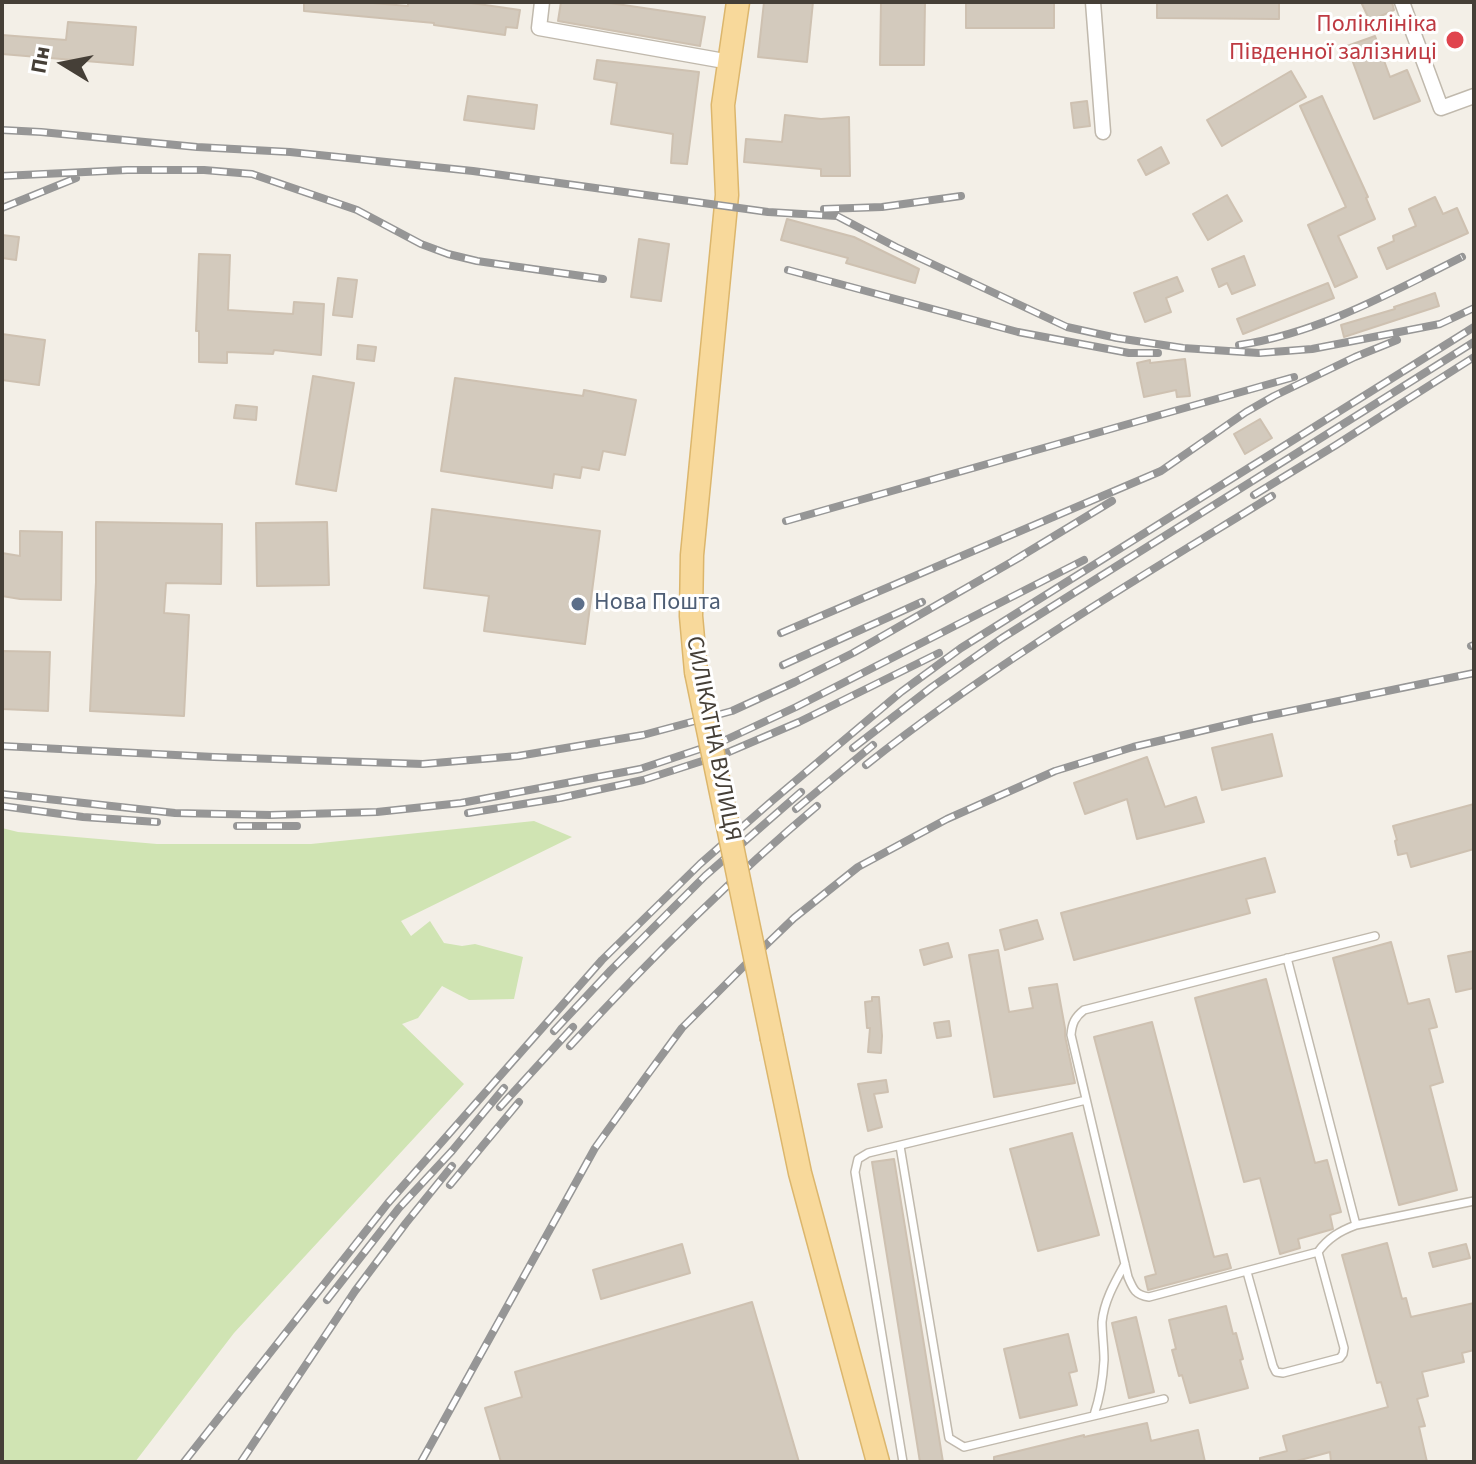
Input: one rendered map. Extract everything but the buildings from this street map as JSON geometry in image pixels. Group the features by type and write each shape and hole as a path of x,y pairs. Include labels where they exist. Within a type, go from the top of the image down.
{"main road":[{"name":"СИЛІКАТНА ВУЛИЦЯ","path":"738,2 722,119 727,183 725,218 691,566 696,672 800,1173 878,1462"}],"street":[{"path":"542,2 539,28 730,62"},
{"path":"1093,2 1103,132"},
{"path":"1402,2 1441,108 1474,96"}],"lane":[{"path":"1375,936 1084,1010 1076,1016 1071,1035 1132,1287 1139,1295 1149,1297 1318,1252 1338,1232 1356,1225 1474,1201"},
{"path":"1287,958 1356,1225"},
{"path":"903,1462 855,1172 858,1159 868,1153 1086,1100"},
{"path":"900,1146 949,1438 964,1447 1164,1399"},
{"path":"1247,1272 1276,1372 1283,1373 1340,1358 1344,1348 1318,1252"},
{"path":"1094,1415 1102,1379 1102,1321 1106,1304 1125,1264"}],"green space":[{"path":"534,821 572,837 401,921 411,936 430,921 444,943 462,946 475,944 523,957 514,999 469,1000 442,986 418,1018 402,1024 464,1084 234,1333 135,1462 2,1462 2,828 157,844 311,844"}],"railway":[{"path":"2,130 290,152 473,171 768,212 837,216 1067,327 1183,348 1259,353 1312,349 1440,324 1474,308"},
{"path":"2,176 127,170 204,170 252,174 357,210 421,244 448,254 603,279"},
{"path":"2,208 76,178"},
{"path":"824,209 882,207 961,196"},
{"path":"1239,345 1326,321 1381,298 1462,257"},
{"path":"788,270 1018,332 1129,353 1158,353"},
{"path":"184,1462 388,1203 602,960 700,864 901,692 961,648 1474,327"},
{"path":"781,633 1161,471 1274,396 1397,340"},
{"path":"853,748 1002,638 1474,342"},
{"path":"1254,495 1474,357"},
{"path":"786,521 1294,377"},
{"path":"866,765 1014,658 1272,496"},
{"path":"1013,561 1112,501"},
{"path":"2,746 423,764 518,756 643,735 732,711 795,682 853,653 1022,556"},
{"path":"2,794 175,813 270,815 377,812 461,803 640,769 721,742 796,707 1084,560"},
{"path":"783,665 922,602"},
{"path":"468,813 643,780 724,754 799,722 939,653"},
{"path":"421,1462 595,1148 648,1074 682,1028 745,965 794,918 858,867 947,819 1055,771 1133,747 1252,719 1474,673"},
{"path":"796,809 873,745"},
{"path":"554,1031 705,876 801,792"},
{"path":"2,806 83,817 157,822"},
{"path":"570,1046 690,922 817,806"},
{"path":"237,826 297,826"},
{"path":"500,1107 573,1027"},
{"path":"327,1300 399,1208 504,1088"},
{"path":"450,1185 519,1102"},
{"path":"241,1462 355,1291 452,1166"}],"place":[{"name":"Поліклініка Південної залізниці","path":"1455,40"},
{"name":"Нова Пошта","path":"578,604"}]}
